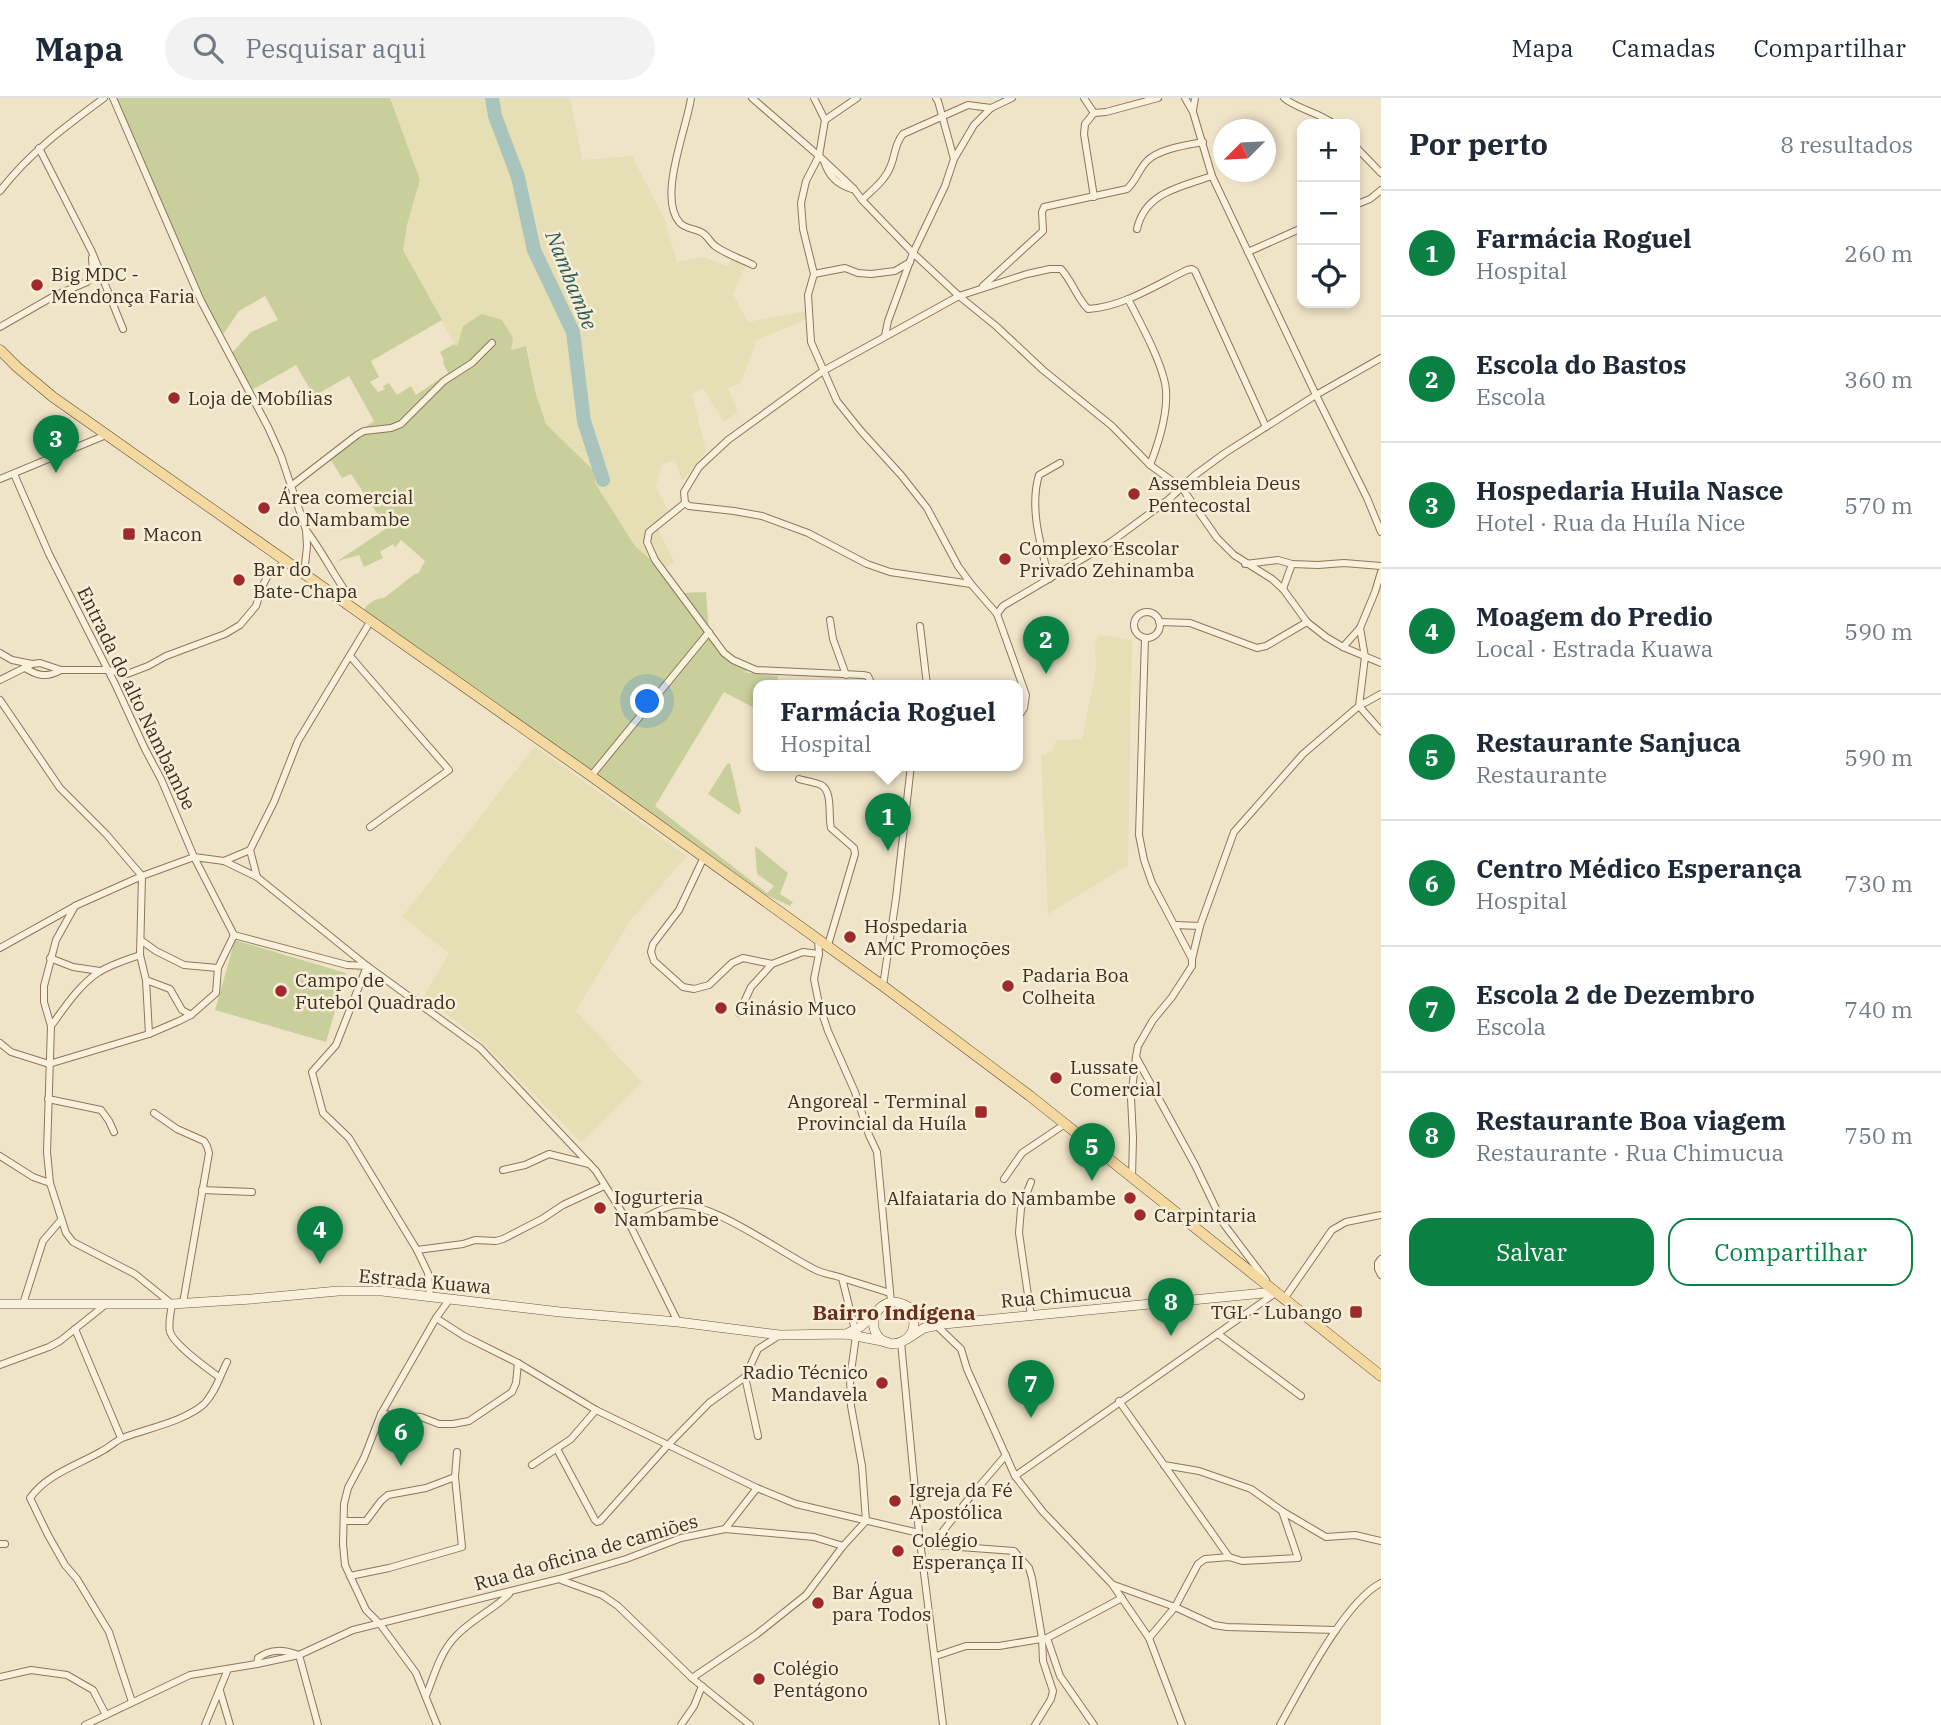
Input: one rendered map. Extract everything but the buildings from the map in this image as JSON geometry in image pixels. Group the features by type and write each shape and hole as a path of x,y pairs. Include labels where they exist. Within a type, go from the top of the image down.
{"main road":[{"path":"0,350 52,397 828,945 1065,1124 1381,1376"}],"street":[{"path":"0,191 39,148 104,98"},
{"path":"113,98 201,301 268,426 306,530 304,575"},
{"path":"691,98 675,161 671,202 673,210 681,224 705,234 716,247 753,265"},
{"path":"752,98 821,158 839,184 854,189 913,253 959,296 1112,426 1150,465 1182,488 1217,538 1245,564 1272,579 1283,589 1307,622 1343,647 1381,663"},
{"path":"814,98 825,120 821,158 806,181 801,203 803,229 814,274 808,295 811,342 837,401 927,508 958,566 997,614 1021,680"},
{"path":"825,120 857,98"},
{"path":"936,98 954,159"},
{"path":"885,336 913,253 945,187 954,159 974,125 991,108 1012,98"},
{"path":"1084,98 1094,113"},
{"path":"1094,197 1084,134 1085,124 1094,113 1158,98"},
{"path":"1185,98 1193,112 1212,176 1381,532"},
{"path":"1193,112 1195,98"},
{"path":"1284,98 1291,104 1326,119"},
{"path":"862,200 888,172 897,142 903,134 968,105 991,108"},
{"path":"981,288 1043,231 1044,207 1127,189 1147,161 1157,154 1203,142"},
{"path":"39,148 92,252 123,329"},
{"path":"1360,150 1381,173"},
{"path":"1137,229 1139,218 1161,194 1212,176"},
{"path":"1360,203 1381,190"},
{"path":"1248,252 1297,230"},
{"path":"0,327 54,296 87,282 93,272 92,252"},
{"path":"895,271 910,262"},
{"path":"814,274 845,268 865,274 895,271 906,273"},
{"path":"685,503 684,492 699,467 728,440 823,371 959,296 1027,274 1061,269 1088,309 1128,299 1187,270 1195,271 1266,427"},
{"path":"1128,299 1153,352 1166,391 1161,435 1150,465"},
{"path":"291,486 364,431 401,424 444,381 472,363 492,343"},
{"path":"997,614 1003,606 1111,542 1226,453 1316,395 1381,358"},
{"path":"0,479 106,435"},
{"path":"1049,579 1039,537 1036,486 1039,475 1060,463"},
{"name":"Entrada do alto Nambambe","path":"14,474 49,554 168,793 194,858 234,936"},
{"path":"685,503 689,506 762,516 808,533 867,564 890,572 971,584"},
{"path":"685,503 649,533 647,542 655,561 724,653 756,670 868,676 870,680"},
{"path":"306,530 319,546 348,595 346,605"},
{"path":"1245,564 1278,560 1292,564 1344,563 1381,566"},
{"path":"116,686 127,674 225,634 240,625 256,606 267,577 285,562"},
{"path":"1283,589 1292,564"},
{"path":"1343,647 1360,628 1378,593 1381,572"},
{"path":"1147,612 1155,615 1160,622 1157,634 1149,638 1141,637 1135,631 1136,618 1147,612"},
{"path":"830,620 833,639 846,675"},
{"path":"224,862 250,850 274,802 298,741 370,622"},
{"path":"1160,622 1190,622 1258,648 1307,622"},
{"path":"920,626 927,680"},
{"path":"1360,628 1365,657 1359,706 1381,732"},
{"path":"591,776 709,632"},
{"path":"1145,638 1139,835 1143,860 1152,884 1192,959"},
{"path":"0,653 29,666 37,674 48,676 61,670"},
{"path":"350,656 449,770 370,827"},
{"path":"0,680 29,666 45,663 61,670 107,670 127,674"},
{"path":"1023,687 1026,695 1023,709"},
{"path":"1132,1178 1131,1098 1139,1046 1153,1020 1192,967 1200,926 1234,832 1303,754 1359,706 1381,694"},
{"path":"0,700 60,788 106,834 142,876 140,955 146,980 149,1034"},
{"path":"883,986 911,771"},
{"path":"799,779 824,788 828,794 831,828 854,848 855,854 828,945"},
{"path":"250,850 257,877"},
{"path":"704,857 679,910 653,944 651,952 654,961 683,987 694,989 709,985 732,963 743,958 772,964"},
{"path":"0,948 76,905 142,876 194,858 224,862 257,877 367,966 480,1048 596,1171 630,1225 678,1322"},
{"path":"76,905 56,940 44,986 44,1002 51,1026 47,1152 50,1183 61,1220 65,1233 73,1242 135,1274 172,1304 169,1327 174,1338 219,1377"},
{"path":"1175,925 1200,926"},
{"path":"0,1043 12,1052 49,1064 149,1034 191,1015 216,993 218,968 234,936 347,965 367,966"},
{"path":"818,938 820,954 814,979 819,1004 877,1152 890,1298"},
{"path":"142,941 184,965 218,968"},
{"path":"739,1013 751,987 772,964 803,952 820,954"},
{"path":"51,1026 87,981 100,971 140,955"},
{"path":"50,958 73,967 100,971"},
{"path":"367,966 336,1045 312,1072 323,1113 349,1138 417,1250 428,1273 430,1297"},
{"path":"146,980 170,989 182,1010 191,1015"},
{"path":"1136,1057 1195,1165 1223,1223 1280,1296"},
{"path":"48,1098 101,1110 114,1132"},
{"path":"154,1113 177,1129 204,1141 209,1153 183,1303"},
{"path":"1004,1179 1022,1153 1065,1124"},
{"path":"503,1170 525,1165 549,1154 589,1164"},
{"path":"0,1156 33,1177 50,1183"},
{"path":"1031,1182 1021,1208 1019,1233 1031,1316"},
{"path":"417,1250 475,1240 503,1239 563,1205 604,1186"},
{"path":"202,1190 252,1192"},
{"path":"630,1225 674,1205 688,1204 736,1222 819,1272 842,1278 890,1298"},
{"path":"1015,1476 1217,1334 1280,1296 1332,1230 1346,1222 1381,1215"},
{"path":"23,1304 43,1241 61,1220"},
{"path":"1381,1259 1378,1262 1381,1275"},
{"path":"692,1678 758,1634 806,1595 843,1546 866,1521 862,1466 851,1406 852,1333 842,1278"},
{"name":"Estrada Kuawa","path":"0,1304 172,1304 338,1291 382,1291 779,1335 852,1333"},
{"name":"Rua Chimucua","path":"852,1333 887,1342 904,1341 924,1328 940,1325 1280,1296"},
{"path":"852,1333 890,1298"},
{"name":"Rua Chimucua","path":"890,1298 940,1325"},
{"path":"437,1725 416,1673 380,1624 366,1610 350,1576 345,1564 343,1544 344,1504 348,1488 364,1458 381,1414 449,1300"},
{"path":"0,1365 49,1347 107,1304"},
{"path":"909,1309 913,1315 914,1328 904,1341 919,1533 943,1725"},
{"path":"875,1314 874,1328 887,1342"},
{"path":"436,1318 596,1410 757,1488 796,1504 919,1533"},
{"path":"940,1325 961,1349 967,1369 1015,1476 1043,1512 1112,1584 1149,1638 1182,1725"},
{"path":"75,1329 121,1438"},
{"path":"1217,1334 1301,1396"},
{"path":"557,1449 597,1522 709,1403 745,1377 758,1349 779,1335"},
{"path":"132,1702 109,1632 78,1579 59,1555 30,1498 64,1469 102,1451 121,1438 186,1415 202,1406 213,1394 228,1362"},
{"path":"381,1414 421,1417 439,1424 469,1420 512,1392 518,1363"},
{"path":"745,1377 758,1436"},
{"path":"1119,1401 1229,1557"},
{"path":"532,1465 571,1439 596,1410"},
{"path":"350,1576 389,1568 462,1546 455,1493 457,1452"},
{"path":"932,1545 1006,1455"},
{"path":"1164,1465 1199,1471 1251,1489 1326,1537 1355,1535 1381,1541"},
{"path":"344,1521 366,1521 388,1495 426,1488 455,1478"},
{"path":"725,1529 757,1488"},
{"path":"1149,1638 1175,1607 1198,1564 1205,1559 1298,1558 1282,1511"},
{"name":"Rua da oficina de camiões","path":"85,1725 190,1675 299,1655 353,1630 559,1579 626,1559 681,1538 725,1529 814,1537 843,1546"},
{"path":"920,1544 1014,1551 1029,1568 1044,1638 1060,1676 1094,1725"},
{"path":"559,1579 610,1600 692,1678 750,1725"},
{"path":"1280,1725 1336,1630 1371,1590 1381,1583"},
{"path":"1112,1584 1175,1607 1214,1625 1336,1630"},
{"path":"426,1696 449,1644 510,1592"},
{"path":"936,1656 966,1646 999,1646 1044,1638 1122,1598"},
{"path":"1035,1725 1053,1695 1043,1661 1044,1638"},
{"path":"299,1655 318,1725"},
{"path":"205,1725 228,1669"},
{"path":"0,1677 31,1670 67,1675 93,1690 106,1715"},
{"path":"681,1725 694,1706 702,1686"},
{"path":"219,1689 230,1725"}],"shaded area":[{"path":"390,98 570,98 582,160 632,156 664,218 677,262 704,257 727,266 732,258 747,262 733,294 748,322 804,311 809,318 757,340 740,384 728,388 738,412 724,422 703,389 692,394 706,451 682,481 675,460 662,464 656,487 668,510 658,529 675,563 661,568 635,546 595,483 594,472 546,424 536,394 527,346 511,350 463,326 456,347 403,250 420,180"},
{"path":"1099,635 1132,640 1128,865 1048,914 1041,755 1052,752 1056,740 1082,739 1096,669 1095,644"},
{"path":"535,746 687,856 630,921 576,1011 642,1082 581,1142 481,1041 424,996 449,953 402,917"}],"green space":[{"path":"113,98 390,98 420,180 403,250 442,320 371,361 379,377 370,382 378,392 385,389 383,386 389,383 397,395 411,386 416,395 448,373 440,352 454,344 457,346 463,326 482,314 502,320 513,338 511,350 526,346 536,394 546,424 595,472 595,483 635,546 661,568 680,593 706,592 709,632 724,653 756,670 742,672 778,676 778,680 753,680 753,707 724,692 655,806 767,893 774,886 757,874 755,846 788,873 780,894 793,902 790,906 766,895 363,610 418,574 425,561 401,540 395,548 393,544 380,552 383,558 364,567 359,555 336,562 387,528 351,474 342,478 327,454 374,421 349,376 314,396 296,365 250,391 230,355 251,332 278,320 265,296 239,311 220,339"},
{"path":"730,763 741,811 739,815 708,794"},
{"name":"Campo de Futebol Quadrado","path":"235,940 346,973 326,1042 215,1010"}],"waterway":[{"name":"Nambambe","path":"492,98 495,116 518,177 534,250 573,332 584,421 603,480"}],"place":[{"name":"Big MDC - Mendonça Faria","path":"37,285"},
{"name":"Loja de Mobílias","path":"174,398"},
{"name":"Hospedaria Huila Nasce","path":"56,473"},
{"name":"Assembleia Deus Pentecostal","path":"1134,494"},
{"name":"Área comercial do Nambambe","path":"264,508"},
{"name":"Macon","path":"129,534"},
{"name":"Complexo Escolar Privado Zehinamba","path":"1005,559"},
{"name":"Bar do Bate-Chapa","path":"239,580"},
{"name":"Escola do Bastos","path":"1046,674"},
{"name":"Farmácia Roguel","path":"888,851"},
{"name":"Hospedaria AMC Promoções","path":"850,937"},
{"name":"Padaria Boa Colheita","path":"1008,986"},
{"name":"Campo de Futebol Quadrado","path":"281,991"},
{"name":"Ginásio Muco","path":"721,1008"},
{"name":"Lussate Comercial","path":"1056,1078"},
{"name":"Angoreal - Terminal Provincial da Huíla","path":"981,1112"},
{"name":"Restaurante Sanjuca","path":"1092,1181"},
{"name":"Alfaiataria do Nambambe","path":"1130,1198"},
{"name":"Iogurteria Nambambe","path":"600,1208"},
{"name":"Carpintaria","path":"1140,1215"},
{"name":"Moagem do Predio","path":"320,1264"},
{"name":"TGL - Lubango","path":"1356,1312"},
{"name":"Restaurante Boa viagem","path":"1171,1336"},
{"name":"Radio Técnico Mandavela","path":"882,1383"},
{"name":"Escola 2 de Dezembro","path":"1031,1418"},
{"name":"Centro Médico Esperança","path":"401,1466"},
{"name":"Igreja da Fé Apostólica","path":"895,1501"},
{"name":"Colégio Esperança II","path":"898,1551"},
{"name":"Bar Água para Todos","path":"818,1603"},
{"name":"Colégio Pentágono","path":"759,1679"}],"district":[{"name":"Bairro Indígena","path":"894,1312"}]}
